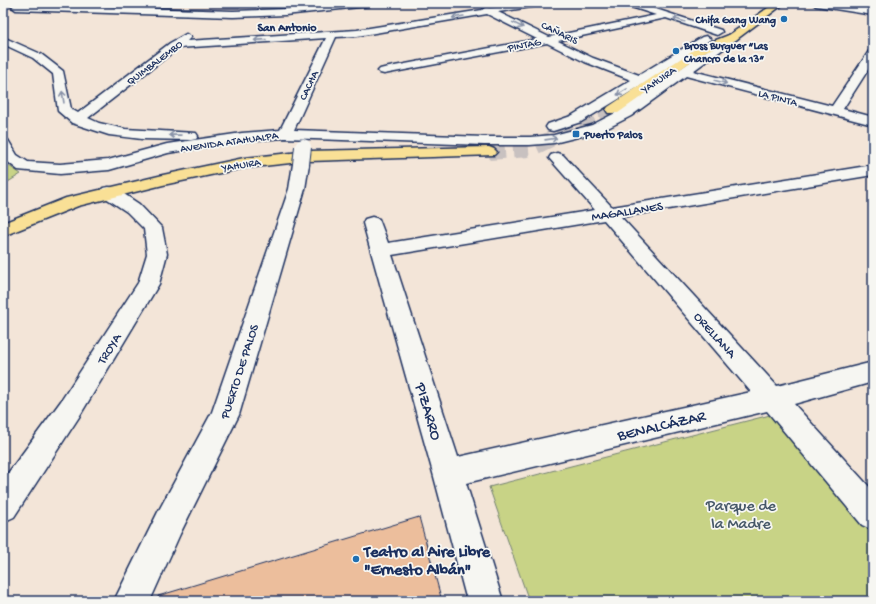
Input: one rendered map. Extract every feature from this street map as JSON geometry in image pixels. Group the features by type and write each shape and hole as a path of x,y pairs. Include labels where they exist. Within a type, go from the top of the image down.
{"main road":[{"name":"AVENIDA ATAHUALPA","path":"733,37 781,3"},
{"path":"702,49 718,31"},
{"path":"702,49 733,37"},
{"name":"YAHUIRA","path":"613,110 702,49"},
{"name":"YAHUIRA","path":"3,230 72,202 109,192 244,162 309,156 487,146"}],"street":[{"path":"27,3 13,9 112,10 217,14 285,12 369,3"},
{"path":"112,10 127,3"},
{"path":"205,23 230,3"},
{"name":"CAÑARIS","path":"470,3 601,65 641,80"},
{"path":"174,45 332,36 380,30 538,3"},
{"path":"628,3 664,16 718,31"},
{"path":"816,3 873,12"},
{"name":"PINTAG","path":"384,71 664,16"},
{"name":"AVENIDA ATAHUALPA","path":"487,146 506,139 552,128 576,119 718,31"},
{"name":"QUIMBALEMBO","path":"77,120 192,32"},
{"name":"CACHA","path":"285,134 332,36"},
{"name":"AVENIDA ATAHUALPA","path":"3,143 5,150 11,158 24,167 60,169 109,165 167,149 242,137 285,134 318,134 487,146 554,139 597,128 626,113 733,37"},
{"path":"3,40 37,56 59,73 65,111 77,120 97,127 127,133 242,137"},
{"path":"835,112 873,53"},
{"name":"LA PINTA","path":"684,72 873,122"},
{"name":"PUERTO DE PALOS","path":"132,601 168,523 225,416 296,189 302,156 318,134"},
{"name":"ORELLANA","path":"557,158 773,398 873,514"},
{"name":"MAGALLANES","path":"380,251 872,171"},
{"name":"TROYA","path":"3,506 70,408 148,284 157,254 153,228 133,208 109,192"},
{"name":"PIZARRO","path":"372,222 485,601"},
{"name":"BENALCÁZAR","path":"448,473 773,398 873,372"}],"green space":[{"path":"3,162 21,174 3,185"},
{"name":"Parque de la Madre","path":"774,414 873,529 873,601 529,601 489,487"}],"building":[{"name":"Teatro al Aire Libre \"Ernesto Albán\"","path":"419,517 442,601 159,601 158,596"}],"tunnel":[{"path":"599,116 613,110"},
{"path":"489,152 530,149 601,115"}],"place":[{"name":"Chifa Gang Wang","path":"784,19"},
{"name":"Bross Burguer “Las Chancro de la 13”","path":"676,51"},
{"name":"Puerto Palos","path":"576,134"},
{"name":"Teatro al Aire Libre \"Ernesto Albán\"","path":"356,559"}],"district":[{"name":"San Antonio","path":"287,27"}]}
